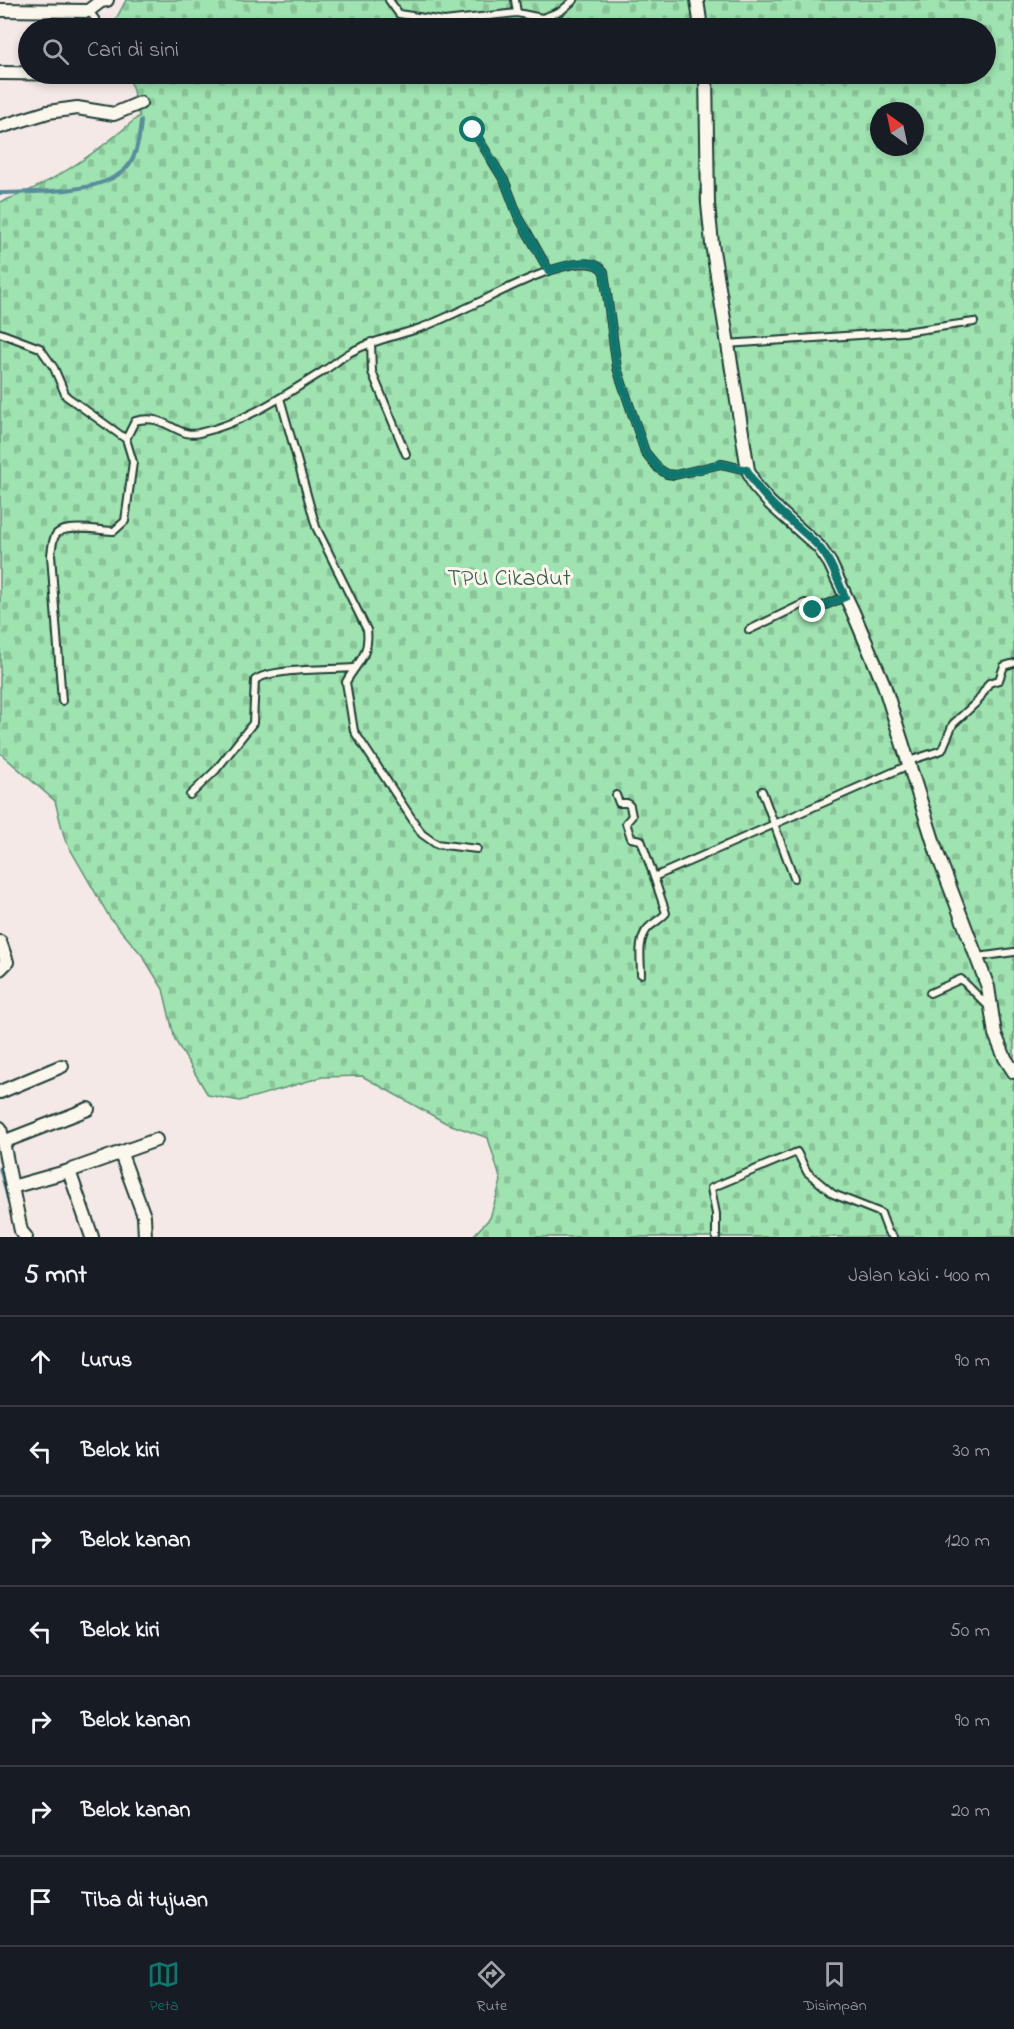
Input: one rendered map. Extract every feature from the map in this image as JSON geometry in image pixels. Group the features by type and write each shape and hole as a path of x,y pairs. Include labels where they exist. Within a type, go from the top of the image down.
{"street":[{"path":"0,10 88,11 101,1 107,0"},
{"path":"697,0 700,18"},
{"path":"0,73 18,73"},
{"path":"706,84 708,204 726,344 747,470 755,486 770,503 819,547 830,562 884,685 937,853 988,987 995,1034 1014,1072"},
{"path":"0,127 48,112 76,108 114,114 140,102"},
{"path":"0,942 7,962 0,969"},
{"path":"0,1092 62,1066"},
{"path":"3,1142 88,1109"},
{"path":"0,1128 16,1211 26,1237"},
{"path":"12,1187 69,1172 156,1140"},
{"path":"121,1154 144,1216 145,1237"},
{"path":"69,1172 92,1237"}],"lane":[{"path":"389,0 399,14 425,18"},
{"path":"515,0 517,13"},
{"path":"471,18 517,13 542,18 561,11 574,0"},
{"path":"88,11 94,18"},
{"path":"473,130 505,182 518,216 549,271"},
{"path":"126,439 135,421 147,417 161,420 193,434 232,421 280,398 349,353 371,342 422,327 549,271 581,263 592,263 601,266 604,272 617,368 645,452 659,469 675,475 721,464 747,470"},
{"path":"726,344 904,332 974,322"},
{"path":"0,333 40,348 54,368 66,396 126,439 134,462 126,521 114,531 74,528 60,531 55,537 51,555 62,700"},
{"path":"371,342 372,372 406,453"},
{"path":"280,398 316,527 367,630 369,645 366,654 346,682 354,731 409,818 422,834 436,844 477,849"},
{"path":"749,630 805,603 813,610 845,597"},
{"path":"654,877 942,750 953,724 978,701 989,683 999,680 1005,666 1014,663"},
{"path":"190,795 216,770 253,723 255,680 261,676 282,672 354,668"},
{"path":"762,790 794,878"},
{"path":"616,795 619,803 627,803 630,806 632,816 626,823 631,838 641,840 666,913 658,922 649,926 640,939 640,974"},
{"path":"978,957 1014,952"},
{"path":"930,993 961,979 990,1008"},
{"path":"716,1237 716,1214 711,1188 797,1152 807,1172 833,1194 881,1212 888,1232 893,1237"}],"green space":[{"name":"TPU Cikadut","path":"126,0 1014,0 1014,1237 472,1237 490,1218 501,1181 488,1138 446,1123 362,1076 322,1077 240,1101 208,1095 175,1040 163,989 142,955 110,918 65,840 55,801 0,753 0,202 56,177 107,142 139,116 131,84 996,84 996,18 117,18"}],"waterway":[{"path":"0,193 74,189 110,179 124,170 133,158 141,121"},
{"path":"0,1168 12,1213"}],"route":[{"path":"473,130 490,153 505,182 518,216 549,271 581,263 601,266 604,272 617,368 645,452 659,469 667,474 675,475 721,464 747,470 755,486 770,503 819,547 830,562 845,597 813,610"}]}
